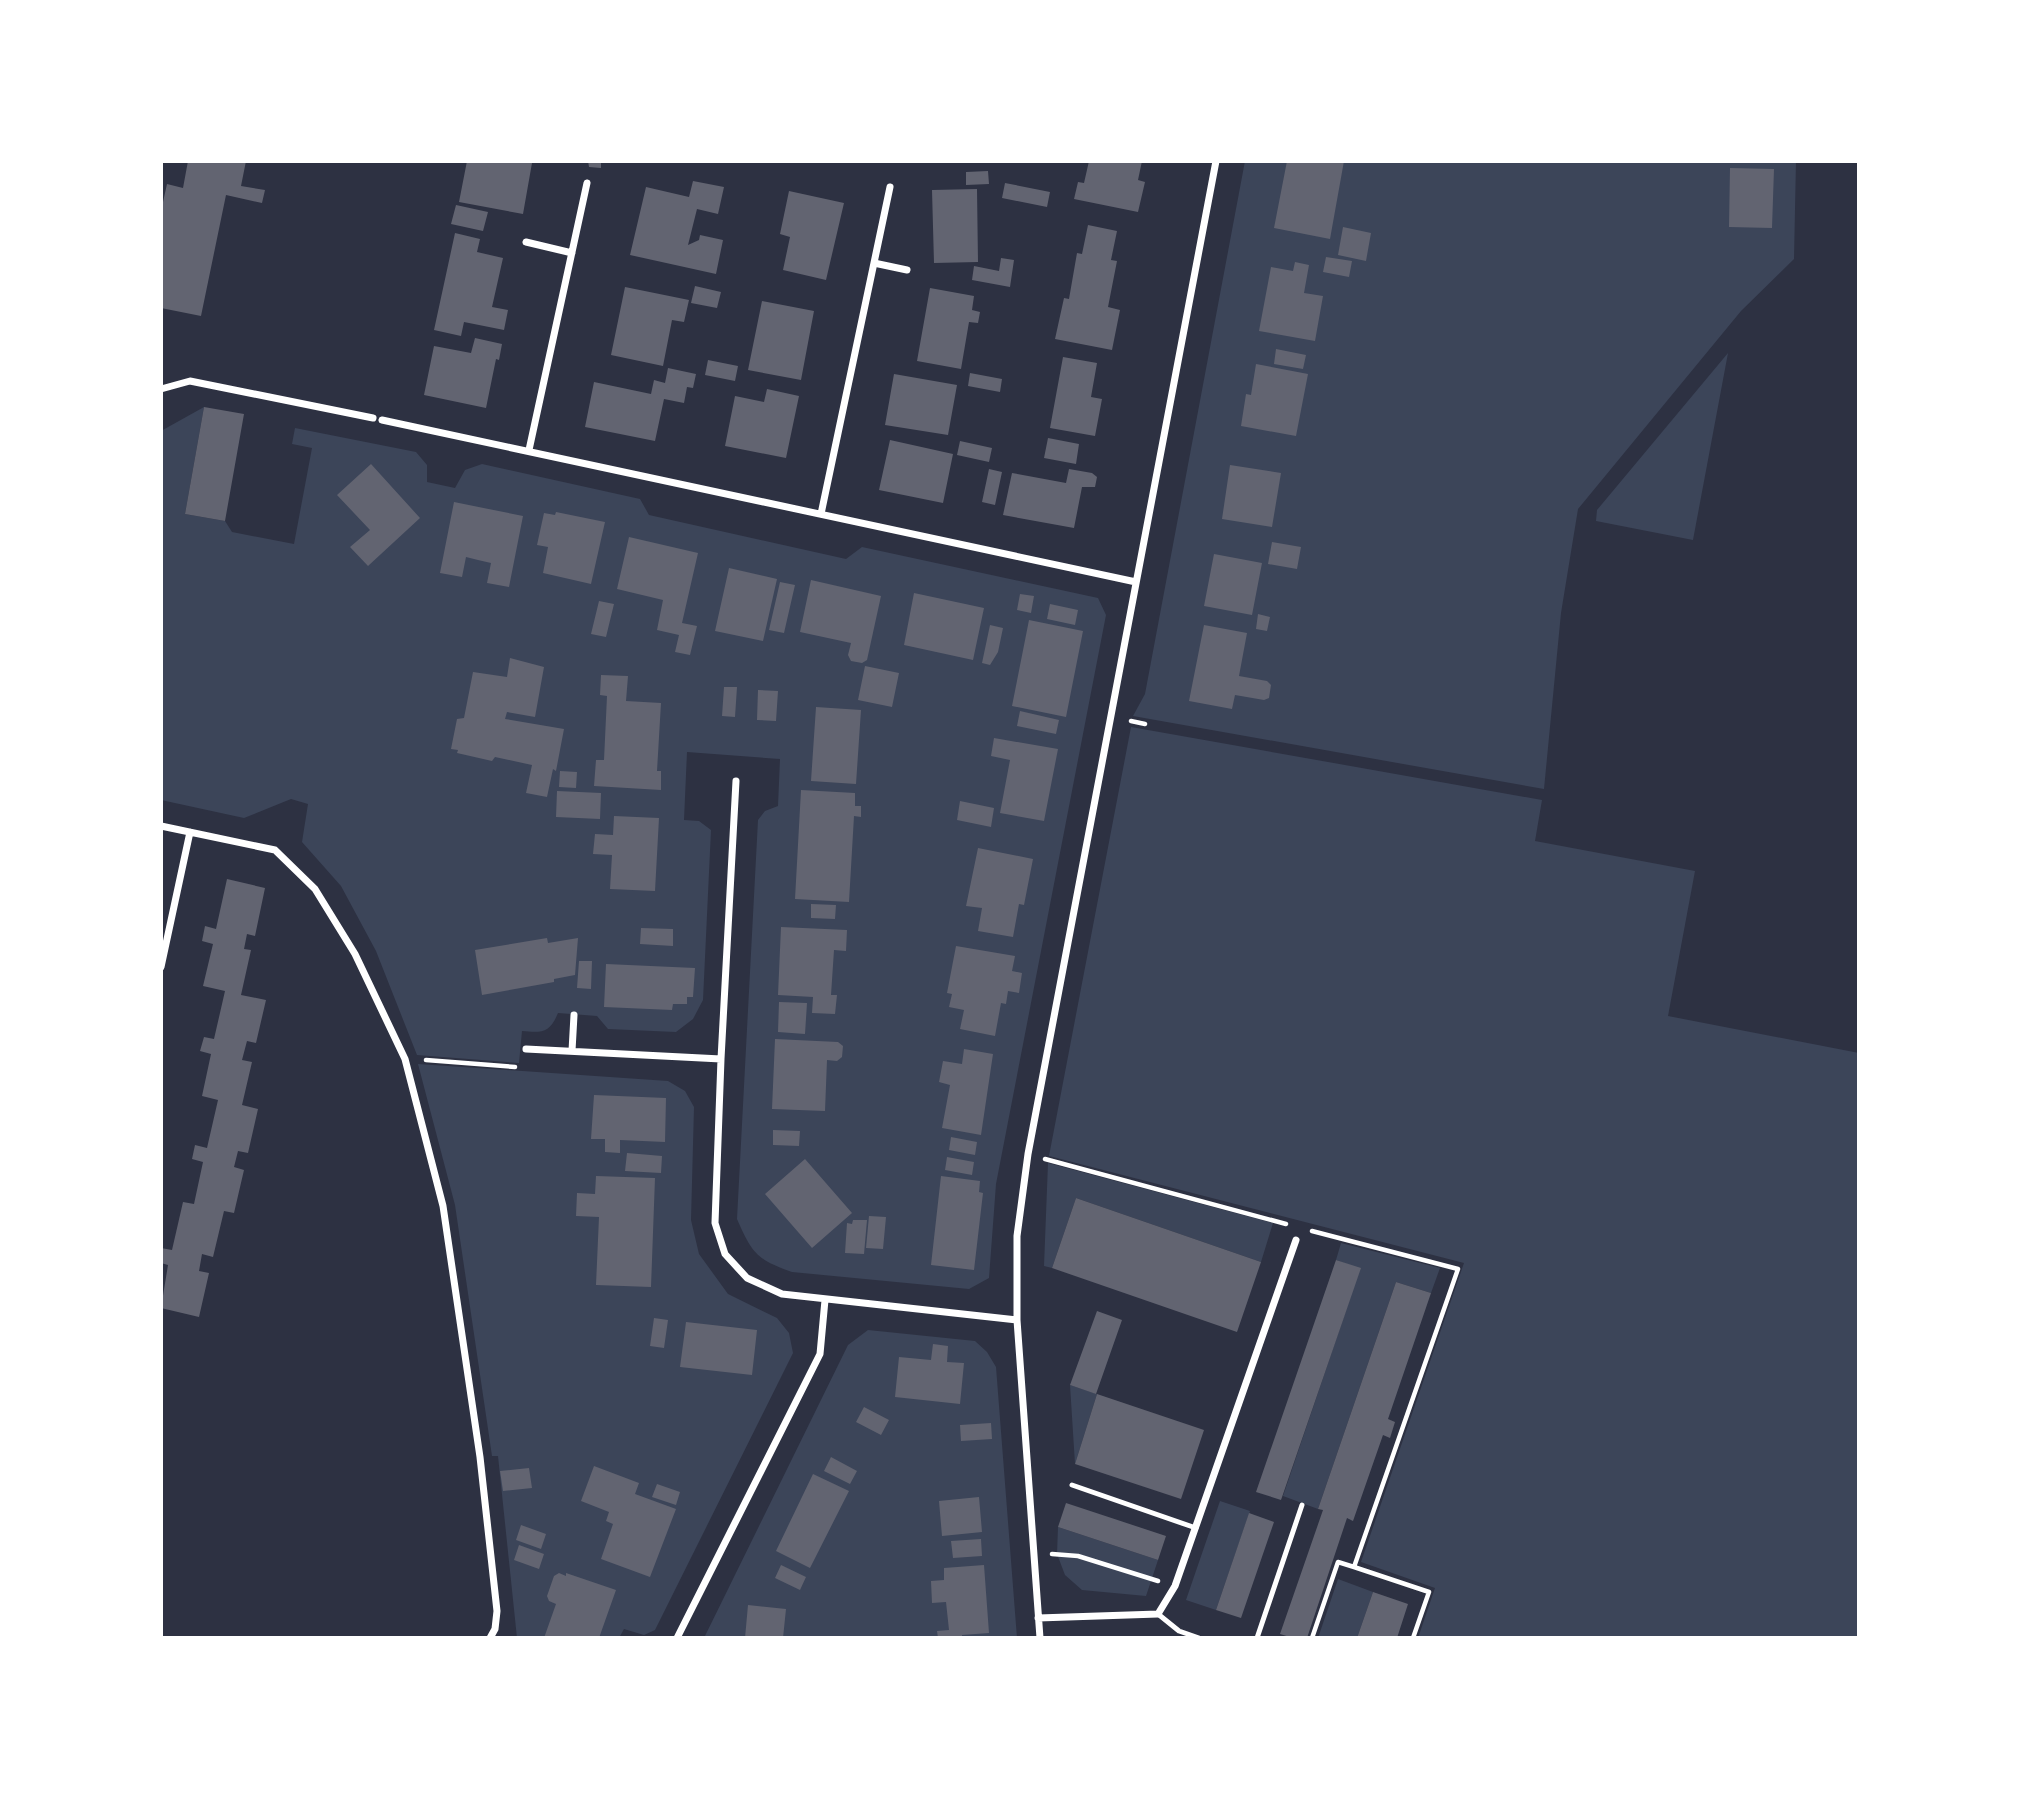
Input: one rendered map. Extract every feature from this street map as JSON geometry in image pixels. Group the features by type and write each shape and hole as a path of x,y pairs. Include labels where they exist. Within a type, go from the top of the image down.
{"street":[{"path":"1040,1638 1017,1320 1017,1236 1028,1154 1216,161"},
{"path":"529,450 587,183"},
{"path":"821,514 890,187"},
{"path":"526,243 572,253"},
{"path":"874,263 907,270"},
{"path":"161,389 190,381 373,418"},
{"path":"382,420 1136,582"},
{"path":"736,781 715,1223 725,1254 747,1278 782,1294 1017,1320"},
{"path":"161,826 275,850 315,889 355,954 405,1059 443,1206 478,1444 497,1611 491,1638"},
{"path":"161,967 190,832"},
{"path":"572,1051 574,1015"},
{"path":"526,1049 721,1059"},
{"path":"1038,1618 1158,1614 1175,1587 1296,1240"},
{"path":"677,1638 820,1354 825,1300"}],"lane":[{"path":"1072,1485 1196,1528"},
{"path":"1257,1638 1302,1505"},
{"path":"1158,1614 1178,1631 1199,1638"}],"path":[{"path":"1133,722 1144,724"},
{"path":"405,1059 522,1068 526,1049"},
{"path":"1028,1154 1286,1224"},
{"path":"1299,1228 1458,1269 1354,1567"},
{"path":"1034,1556 1078,1556 1175,1587"},
{"path":"1312,1638 1338,1562 1429,1592 1413,1638"}],"shaded area":[{"path":"1245,161 1796,161 1794,259 1741,311 1578,509 1561,613 1544,789 1133,716 1145,694"},
{"path":"1728,353 1693,540 1596,521 1597,510"},
{"path":"204,407 185,514 225,521 232,532 294,544 312,448 292,444 295,428 416,452 427,465 427,482 455,488 465,470 482,464 640,499 649,515 846,559 862,547 1098,598 1106,615 996,1184 989,1278 969,1289 792,1272 757,1254 737,1219 758,820 765,811 778,806 780,759 687,752 684,820 699,821 711,830 703,1000 693,1019 676,1032 608,1029 597,1016 558,1013 552,1025 544,1030 522,1031 519,1063 417,1055 376,951 341,886 302,842 308,804 291,799 244,818 161,800 161,431"},
{"path":"1131,727 1542,800 1535,841 1695,871 1668,1016 1859,1053 1859,1638 1418,1638 1435,1588 1361,1562 1464,1263 1049,1156"},
{"path":"418,1064 668,1081 685,1091 694,1107 691,1220 699,1254 728,1294 777,1318 789,1333 793,1353 655,1630 644,1635 624,1629 619,1638 517,1638 498,1456 492,1456 455,1205"},
{"path":"1048,1163 1273,1223 1261,1262 1076,1198 1052,1268 1044,1266"},
{"path":"1341,1243 1440,1268 1431,1293 1396,1282 1318,1509 1283,1496 1360,1269 1336,1260"},
{"path":"868,1330 975,1341 987,1352 996,1367 1017,1638 704,1638 848,1345"},
{"path":"1070,1385 1097,1394 1075,1464"},
{"path":"1220,1501 1250,1511 1216,1610 1186,1600"},
{"path":"1058,1527 1158,1560 1146,1596 1082,1590 1065,1575 1057,1554"},
{"path":"1338,1579 1373,1592 1357,1638 1318,1638"}],"building":[{"path":"188,161 246,161 241,186 265,190 262,203 226,195 201,316 161,308 161,211 167,184 183,188"},
{"path":"467,161 532,163 523,214 459,202"},
{"path":"588,161 601,161 601,168 589,167"},
{"path":"1089,161 1142,161 1138,180 1145,182 1138,212 1074,199 1078,182 1084,183"},
{"path":"1287,161 1344,161 1330,239 1274,228"},
{"path":"1730,168 1774,169 1772,228 1729,227"},
{"path":"988,171 989,184 966,185 966,172"},
{"path":"693,181 724,187 718,214 697,209 688,245 699,240 700,235 723,240 716,274 630,255 646,187 689,197"},
{"path":"1005,183 1050,192 1047,207 1002,198"},
{"path":"977,189 978,262 934,263 932,190"},
{"path":"789,191 844,203 826,280 783,270 790,237 780,234"},
{"path":"456,205 488,212 483,231 451,224"},
{"path":"1088,225 1117,231 1111,260 1117,261 1108,307 1120,310 1112,350 1055,339 1064,298 1069,299 1077,253 1082,254"},
{"path":"1343,227 1371,233 1366,261 1338,255"},
{"path":"455,233 480,239 477,252 503,258 492,307 508,310 504,330 464,322 461,336 434,330"},
{"path":"1326,257 1352,261 1349,277 1323,272"},
{"path":"1001,258 1014,260 1010,287 972,280 974,266 999,271"},
{"path":"1295,262 1309,265 1304,293 1323,296 1315,341 1259,331 1271,267 1293,271"},
{"path":"695,286 721,292 717,308 691,303"},
{"path":"625,287 689,300 684,322 672,320 663,366 611,355"},
{"path":"930,288 974,296 972,310 980,312 978,323 969,322 961,369 917,361"},
{"path":"762,301 814,311 801,380 748,370"},
{"path":"475,338 502,344 499,360 496,359 486,408 424,395 434,346 471,353"},
{"path":"1276,349 1306,355 1303,369 1274,364"},
{"path":"1063,357 1097,363 1091,397 1102,399 1095,436 1050,428"},
{"path":"708,360 738,366 735,381 705,375"},
{"path":"1256,364 1308,374 1296,436 1241,426 1246,394 1251,395"},
{"path":"668,368 696,374 693,388 687,387 684,403 664,399 655,441 585,427 594,382 651,394 654,380 665,383"},
{"path":"970,373 1002,379 1000,392 968,386"},
{"path":"894,374 957,385 948,435 885,425"},
{"path":"767,389 799,396 786,458 725,446 735,396 764,402"},
{"path":"204,407 244,414 225,521 185,514"},
{"path":"1048,438 1079,444 1076,464 1044,458"},
{"path":"890,440 953,454 943,503 879,490"},
{"path":"960,441 992,448 989,462 957,455"},
{"path":"371,464 420,518 368,566 350,547 370,530 337,495"},
{"path":"1230,465 1281,473 1272,527 1222,519"},
{"path":"989,469 1002,472 995,505 982,502"},
{"path":"1069,469 1092,473 1097,477 1095,487 1082,487 1074,528 1003,515 1012,473 1066,483"},
{"path":"454,502 523,516 509,587 487,583 491,563 466,557 462,577 440,573"},
{"path":"556,512 605,522 591,584 543,573 548,547 537,545 544,513 555,515"},
{"path":"629,537 698,553 682,623 697,626 690,655 675,652 679,635 657,630 663,600 617,589"},
{"path":"1272,542 1301,547 1297,569 1268,564"},
{"path":"1214,554 1262,563 1252,615 1204,606"},
{"path":"729,568 777,579 763,641 715,631"},
{"path":"811,580 881,596 867,660 862,663 851,661 848,655 851,643 800,632"},
{"path":"780,582 795,585 784,633 769,630"},
{"path":"914,593 984,608 973,660 904,645"},
{"path":"1020,594 1034,596 1031,613 1017,610"},
{"path":"599,601 614,604 606,637 591,634"},
{"path":"1050,604 1078,610 1075,625 1047,619"},
{"path":"1258,614 1270,617 1267,631 1256,629"},
{"path":"1029,620 1083,631 1066,717 1012,706"},
{"path":"990,625 1003,628 998,652 990,665 982,663"},
{"path":"1204,625 1247,633 1239,676 1267,681 1271,685 1269,698 1264,700 1235,695 1232,709 1189,701"},
{"path":"510,658 544,667 535,717 507,712 505,719 564,729 556,771 553,769 547,797 526,793 532,765 495,757 492,761 457,753 458,750 451,749 457,719 464,718 473,672 507,677"},
{"path":"865,666 899,673 892,707 858,700"},
{"path":"601,675 628,676 626,701 661,703 657,771 661,771 661,790 594,786 596,760 604,760 607,696 600,695"},
{"path":"724,687 737,687 735,717 722,716"},
{"path":"758,690 778,691 776,721 757,720"},
{"path":"816,707 861,710 856,784 811,781"},
{"path":"1020,711 1059,720 1056,734 1017,726"},
{"path":"994,738 1058,749 1044,821 1000,813 1010,760 991,756"},
{"path":"560,771 577,772 576,788 559,787"},
{"path":"801,790 855,793 855,806 861,806 861,817 854,816 849,902 795,899"},
{"path":"557,791 601,793 600,819 556,817"},
{"path":"960,801 994,808 991,827 957,820"},
{"path":"614,816 659,818 655,891 610,889 612,855 593,854 595,834 613,835"},
{"path":"978,848 1033,859 1024,905 1019,904 1013,937 978,931 982,908 966,906"},
{"path":"227,879 265,888 255,936 247,934 244,949 251,950 241,995 266,1000 256,1043 247,1041 242,1060 252,1062 242,1105 258,1109 248,1153 238,1151 234,1167 244,1170 234,1213 224,1211 213,1257 202,1254 199,1271 209,1273 199,1317 161,1308 168,1265 161,1263 161,1248 172,1250 183,1202 194,1204 203,1162 192,1159 195,1145 207,1148 218,1100 202,1096 211,1054 200,1051 204,1037 214,1039 225,991 203,986 213,944 202,941 205,926 216,929"},
{"path":"811,904 836,905 835,919 811,918"},
{"path":"781,927 847,930 846,951 834,950 831,995 837,995 835,1014 812,1013 813,997 778,995"},
{"path":"641,928 673,929 673,946 640,944"},
{"path":"547,938 548,943 578,938 575,975 554,979 554,982 482,995 475,950"},
{"path":"956,946 1015,956 1012,971 1022,973 1019,993 1008,991 1006,1004 1001,1003 995,1036 960,1029 964,1010 949,1007 952,994 947,993"},
{"path":"579,961 592,961 591,989 577,988"},
{"path":"606,964 695,968 693,997 687,997 687,1004 673,1004 672,1010 604,1007"},
{"path":"779,1002 807,1003 805,1034 778,1032"},
{"path":"775,1039 838,1042 843,1046 842,1057 837,1061 827,1060 825,1111 772,1109"},
{"path":"964,1049 993,1054 981,1135 942,1128 950,1085 939,1082 943,1061 962,1064"},
{"path":"594,1095 666,1098 665,1142 620,1140 620,1153 605,1152 605,1139 591,1139"},
{"path":"773,1130 800,1131 799,1146 773,1145"},
{"path":"951,1137 977,1142 975,1155 949,1150"},
{"path":"627,1153 662,1156 661,1173 625,1171"},
{"path":"947,1157 974,1162 972,1175 945,1170"},
{"path":"805,1159 852,1213 812,1248 765,1194"},
{"path":"596,1176 655,1178 651,1287 596,1285 599,1217 576,1216 577,1193 595,1194"},
{"path":"941,1176 980,1181 979,1192 983,1193 974,1270 931,1265"},
{"path":"1076,1198 1261,1262 1237,1332 1052,1268"},
{"path":"869,1216 886,1217 883,1249 866,1248"},
{"path":"853,1220 867,1220 864,1254 845,1253 847,1223 852,1224"},
{"path":"1336,1260 1361,1268 1281,1500 1256,1492"},
{"path":"1396,1282 1431,1293 1388,1419 1395,1422 1390,1438 1383,1435 1353,1521 1347,1518 1307,1638 1280,1634 1323,1510 1318,1509"},
{"path":"1097,1311 1122,1320 1096,1394 1070,1385"},
{"path":"654,1318 668,1320 664,1348 650,1346"},
{"path":"686,1322 757,1330 752,1375 680,1367"},
{"path":"933,1344 948,1346 947,1362 964,1363 960,1404 895,1397 899,1357 931,1360"},
{"path":"1097,1394 1204,1430 1181,1499 1075,1464"},
{"path":"864,1407 889,1420 881,1435 856,1422"},
{"path":"991,1423 992,1439 961,1441 960,1425"},
{"path":"831,1457 857,1471 850,1484 824,1471"},
{"path":"594,1466 639,1483 635,1494 676,1509 650,1577 601,1559 613,1524 606,1521 609,1512 581,1501"},
{"path":"529,1468 532,1488 503,1491 500,1471"},
{"path":"813,1474 849,1491 810,1568 776,1551"},
{"path":"657,1484 680,1492 676,1505 652,1497"},
{"path":"979,1497 982,1532 942,1536 939,1501"},
{"path":"1066,1503 1166,1536 1158,1560 1058,1527"},
{"path":"1249,1513 1274,1522 1241,1618 1216,1610"},
{"path":"521,1525 546,1534 541,1549 516,1540"},
{"path":"981,1539 982,1556 953,1558 951,1541"},
{"path":"519,1545 544,1554 539,1569 514,1560"},
{"path":"781,1565 806,1577 800,1590 775,1578"},
{"path":"984,1565 989,1633 962,1635 962,1638 938,1638 937,1631 949,1630 946,1602 932,1603 931,1581 944,1580 944,1568"},
{"path":"559,1573 616,1590 599,1638 544,1638 556,1604 549,1601 547,1596 554,1576"},
{"path":"1373,1592 1408,1604 1397,1638 1357,1638"},
{"path":"748,1605 786,1609 783,1638 745,1638"}]}
